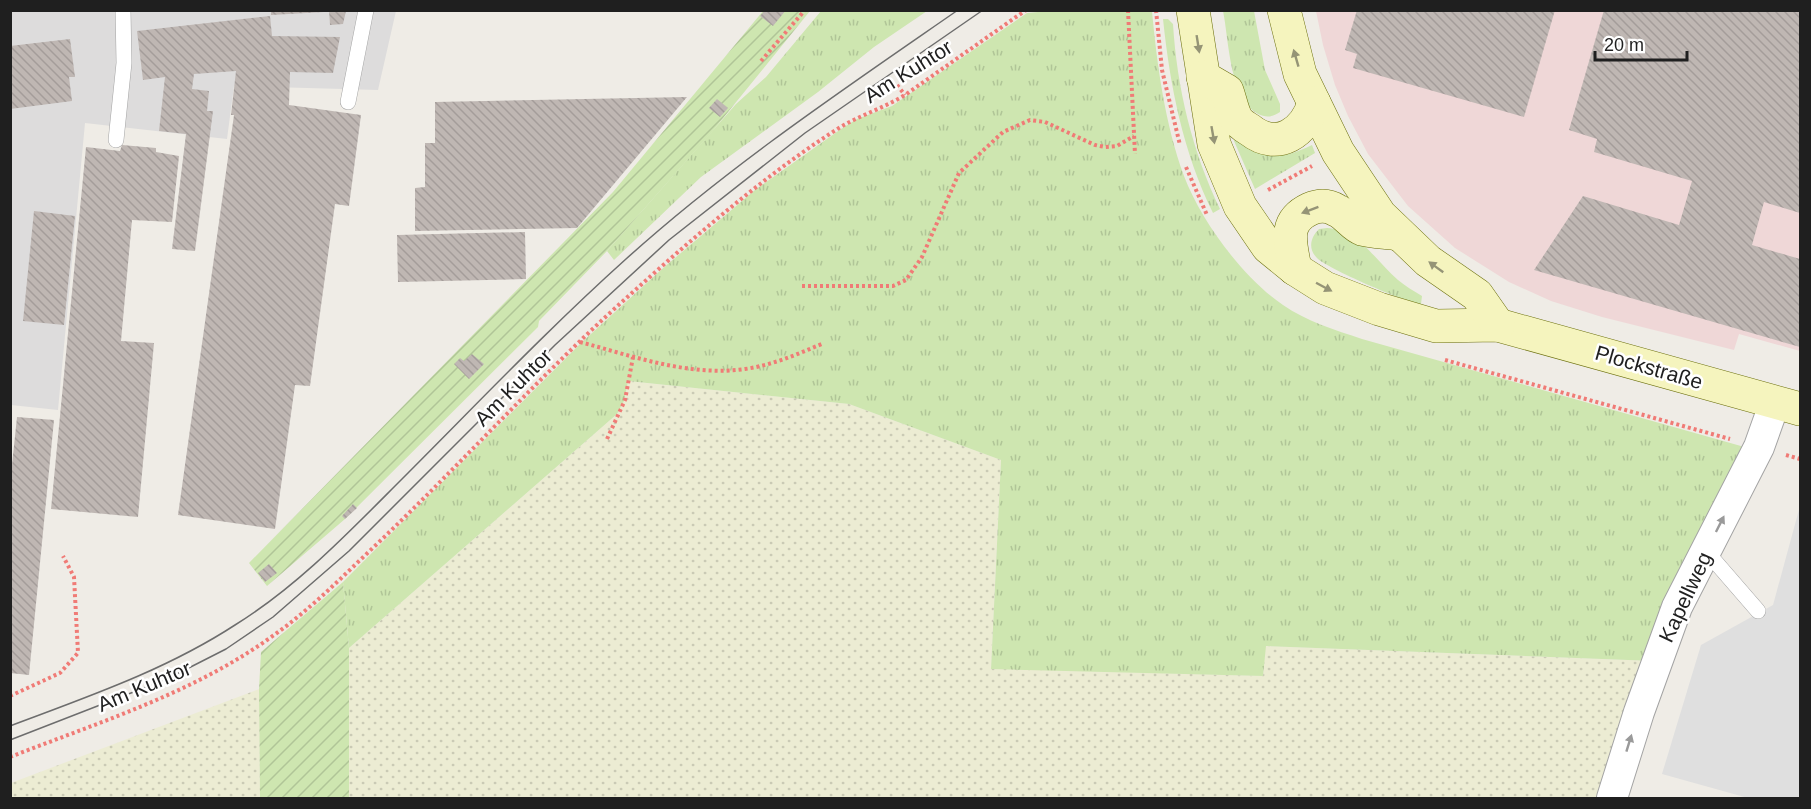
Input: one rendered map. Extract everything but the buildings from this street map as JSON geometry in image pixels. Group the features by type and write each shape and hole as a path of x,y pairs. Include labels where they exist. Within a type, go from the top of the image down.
{"main road":[{"name":"Plockstraße","path":"1193,10 1214,144 1240,206 1268,247 1295,269 1325,288 1379,309 1436,326 1498,325 1787,405"},
{"path":"1284,10 1300,74 1338,152 1380,215 1428,261 1477,296 1498,325"},
{"path":"1203,77 1227,91 1236,119 1252,132 1269,140 1290,136 1299,130 1310,117 1314,103"},
{"path":"1295,269 1290,229 1301,213 1316,206 1335,209 1360,229 1399,234"}],"street":[{"name":"Kapellweg","path":"1612,798 1639,712 1677,607 1759,447 1787,405"}],"lane":[{"path":"117,140 124,63 123,10"},
{"path":"348,102 366,10"},
{"path":"1706,551 1758,611"}],"path":[{"path":"761,61 805,10"},
{"name":"Am Kuhtor","path":"10,757 188,685 230,664 266,641 333,587 579,342 677,253 754,189 839,128 905,95 1026,10"},
{"path":"1128,10 1135,154"},
{"path":"897,85 905,95"},
{"path":"802,286 893,286 906,280 922,257 960,173 1003,132 1030,120 1045,122 1095,145 1105,147 1117,146 1134,136"},
{"path":"1240,206 1338,152"},
{"path":"579,342 633,357 695,369 743,369 766,365 795,356 824,343"},
{"path":"606,439 625,400 633,357"},
{"path":"10,696 60,673 78,653 74,578 63,556"}],"shaded area":[{"path":"11,11 396,11 378,90 234,86 227,139 85,123 58,410 11,405"},
{"path":"1316,11 1800,11 1800,351 1739,334 1734,350 1602,317 1551,301 1509,282 1455,248 1408,206 1368,154 1335,85"},
{"path":"1800,506 1800,798 1748,798 1662,774 1701,645 1773,605"}],"green space":[{"path":"763,11 810,11 711,133 607,251 539,321 538,327 345,519 267,586 249,563 613,192"},
{"path":"821,11 927,11 874,47 818,92 701,177 614,260 607,251 736,104 766,77"},
{"path":"1152,11 1159,73 1167,115 1177,156 1191,193 1212,229 1239,264 1268,294 1292,311 1321,325 1362,339 1748,448 1654,661 1266,646 1263,676 991,669 1001,460 849,404 628,381 624,401 617,414 349,648 343,582 580,344 662,269 755,190 841,129 857,119 892,106 1027,13"},
{"path":"1223,11 1254,11 1265,70 1280,104 1280,112 1277,114 1267,116 1258,114 1248,106 1241,95 1232,67"},
{"path":"1163,19 1168,19 1173,24 1178,72 1188,119 1201,165 1220,209 1213,213 1194,166 1179,118"},
{"path":"1236,137 1272,154 1289,154 1312,145 1315,153 1255,189 1234,141"},
{"path":"1319,229 1338,230 1358,240 1398,280 1422,296 1421,304 1400,298 1323,263 1311,247 1312,240"},
{"path":"627,381 849,404 1001,460 991,668 1263,676 1265,646 1654,661 1608,798 349,798 349,648 617,414 624,401"},
{"path":"343,582 349,648 349,798 260,798 261,652"},
{"path":"259,689 260,798 11,798 11,783"}],"tram line":[{"path":"10,726 125,682 182,656 258,610 343,538 568,312 665,225 788,129 958,10"},
{"path":"10,740 167,679 226,649 273,617 349,551 555,345 669,240 805,133 983,10"}]}
